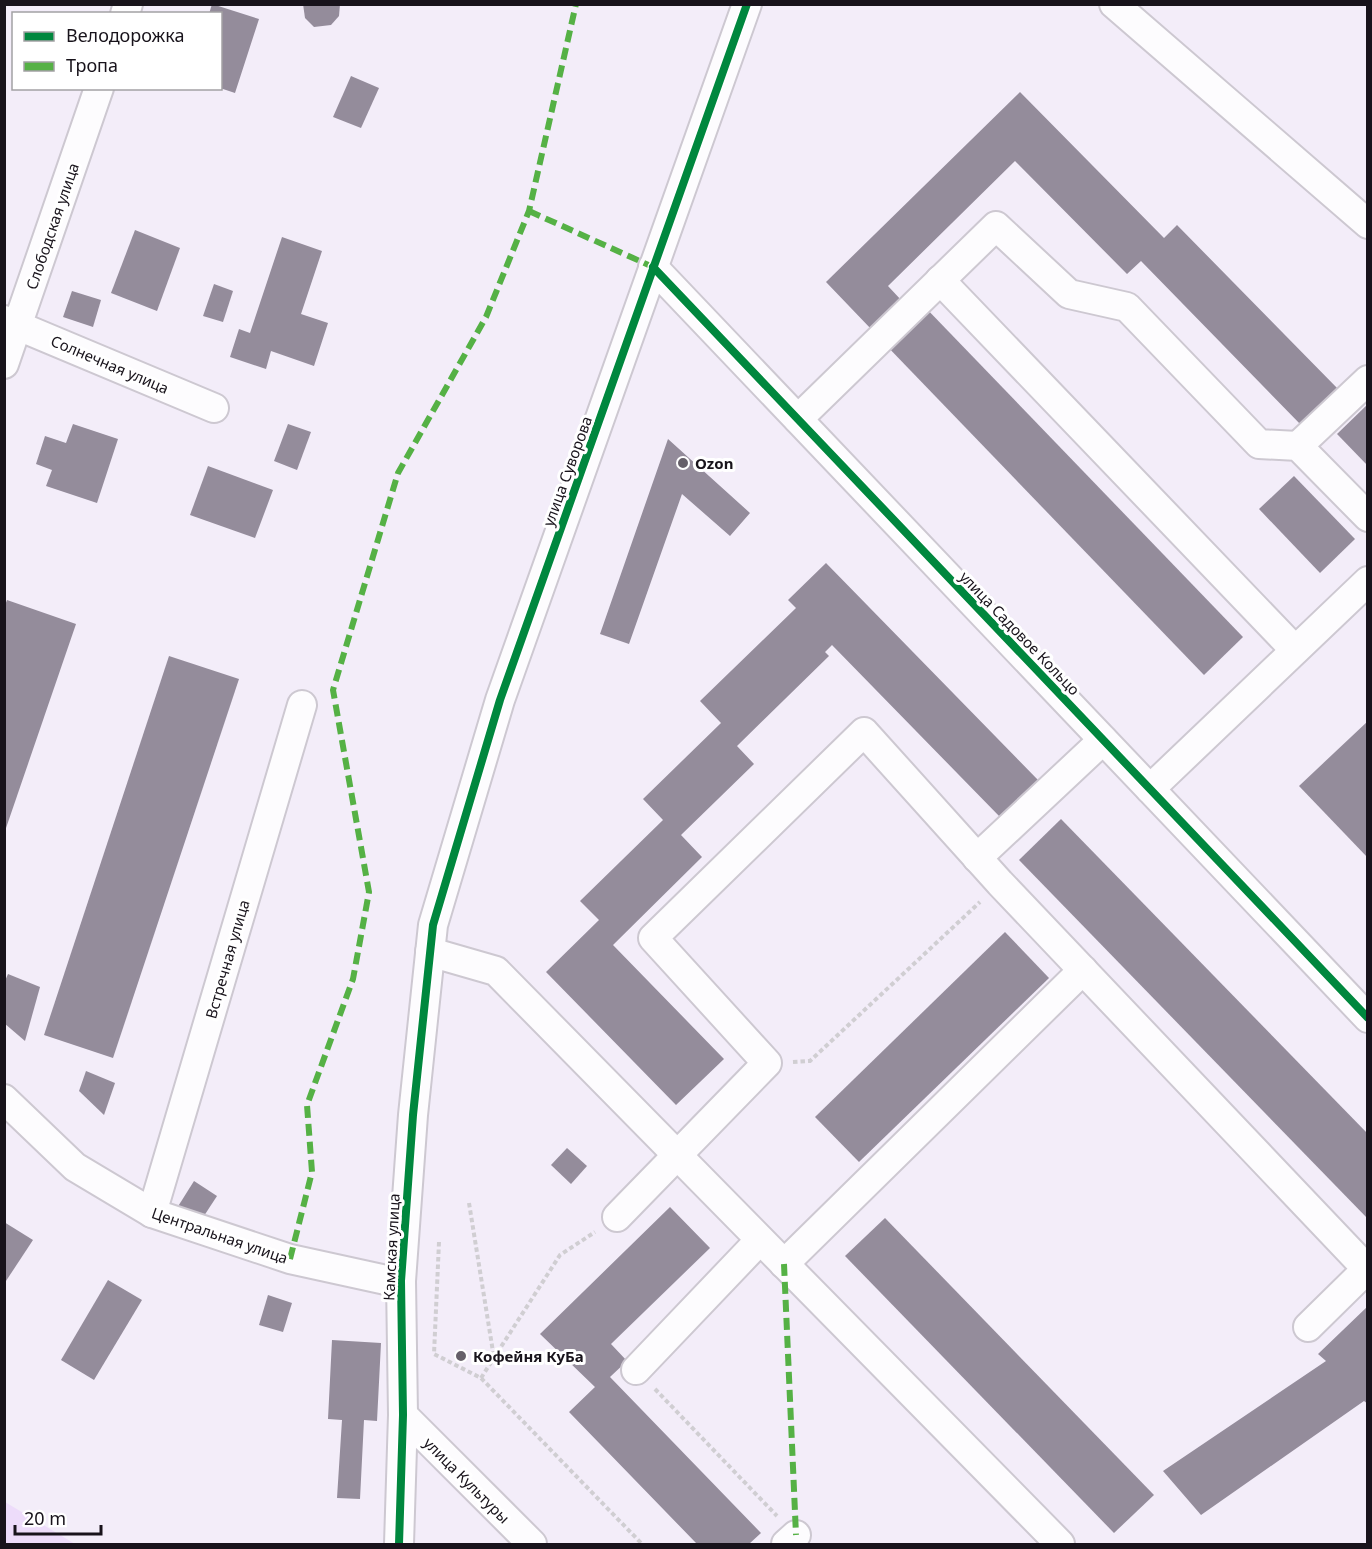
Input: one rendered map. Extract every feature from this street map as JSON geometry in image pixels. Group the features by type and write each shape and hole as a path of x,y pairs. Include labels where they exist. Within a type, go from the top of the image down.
{"street":[{"name":"улица Суворова","path":"430,952 433,926 500,700 747,4"},
{"path":"1114,4 1368,224"},
{"name":"Слободская улица","path":"4,364 11,322 98,90"},
{"path":"798,419 996,226 1069,294 1127,307 1259,444 1298,446 1368,517"},
{"name":"улица Садовое Кольцо","path":"653,267 1368,1018"},
{"path":"940,280 1295,650"},
{"name":"Солнечная улица","path":"11,322 214,408"},
{"path":"1298,446 1368,380"},
{"path":"1150,789 1368,581"},
{"name":"Встречная улица","path":"152,1213 302,705"},
{"path":"617,1217 767,1064 653,938 864,732 1000,883 1367,1269 1308,1327"},
{"path":"977,858 1103,740"},
{"path":"430,952 496,971 1060,1545"},
{"name":"Камская улица","path":"399,1545 403,1415 401,1281 413,1115 430,952"},
{"path":"784,1264 1083,970"},
{"name":"Центральная улица","path":"4,1099 75,1167 152,1213 290,1259 386,1280 401,1281"},
{"path":"636,1370 760,1240"},
{"name":"улица Культуры","path":"403,1415 532,1545"}],"path":[{"path":"767,1064 810,1061 1000,883"},
{"path":"469,1203 494,1358"},
{"path":"480,1378 560,1255 617,1217"},
{"path":"439,1242 434,1354 480,1378 642,1545"},
{"path":"636,1370 791,1540"}],"shaded area":[{"path":"5,1502 75,1544 5,1544"}],"building":[{"path":"212,4 259,19 235,93 222,89 222,12 210,12"},
{"path":"303,4 340,4 339,16 331,25 314,27 305,18"},
{"path":"351,76 379,88 361,128 333,117"},
{"path":"1020,92 1164,238 1177,225 1339,390 1302,426 1141,261 1127,274 1015,161 888,286 902,301 872,330 826,282"},
{"path":"135,230 180,248 157,311 111,293"},
{"path":"282,237 322,251 301,314 328,323 314,366 271,351 266,369 230,357 239,329 250,333"},
{"path":"214,284 233,291 223,322 203,316"},
{"path":"72,291 101,300 93,327 63,317"},
{"path":"922,304 1243,637 1204,675 883,342"},
{"path":"1368,404 1368,466 1337,434"},
{"path":"73,424 118,439 97,503 46,486 52,470 36,464 45,436 66,443"},
{"path":"288,424 311,432 297,470 274,461"},
{"path":"668,439 750,513 730,536 682,494 629,644 600,634"},
{"path":"208,466 273,490 255,538 190,515"},
{"path":"1294,476 1355,539 1320,573 1259,509"},
{"path":"826,563 1038,780 1000,817 832,645 825,652 829,656 737,746 754,764 681,835 702,857 613,945 724,1059 676,1105 546,972 599,920 580,901 663,820 643,799 721,723 700,701 796,608 788,600"},
{"path":"7,600 76,624 5,831 4,608"},
{"path":"169,656 239,679 113,1058 44,1035"},
{"path":"1368,721 1368,858 1299,786"},
{"path":"1061,819 1368,1134 1368,1219 1019,860"},
{"path":"1005,932 1049,978 859,1162 815,1117"},
{"path":"8,974 40,987 25,1041 4,1023 4,983"},
{"path":"86,1071 115,1083 104,1115 79,1091"},
{"path":"567,1148 587,1166 571,1184 551,1165"},
{"path":"194,1181 217,1196 200,1222 177,1208"},
{"path":"670,1207 710,1248 611,1344 627,1361 610,1377 761,1533 749,1544 697,1544 569,1412 595,1387 540,1334"},
{"path":"885,1218 1154,1495 1114,1533 845,1256"},
{"path":"4,1222 33,1240 4,1284"},
{"path":"108,1280 142,1300 94,1380 61,1360"},
{"path":"268,1295 292,1303 283,1332 259,1325"},
{"path":"1368,1306 1368,1404 1364,1401 1201,1515 1163,1471 1326,1361 1318,1354"},
{"path":"332,1340 381,1343 377,1421 364,1420 360,1499 337,1498 342,1420 328,1419"}],"marked path":[{"path":"290,1259 312,1172 307,1105 353,979 369,892 333,690 398,473 486,317 529,211 576,4"},
{"path":"529,211 653,267"},
{"path":"784,1264 796,1535"}],"cycle path":[{"path":"399,1544 403,1415 401,1281 413,1115 433,925 500,700 747,4"},
{"path":"653,267 1368,1018"}],"place":[{"name":"Ozon","path":"683,463"},
{"name":"Кофейня КуБа","path":"461,1356"}]}
